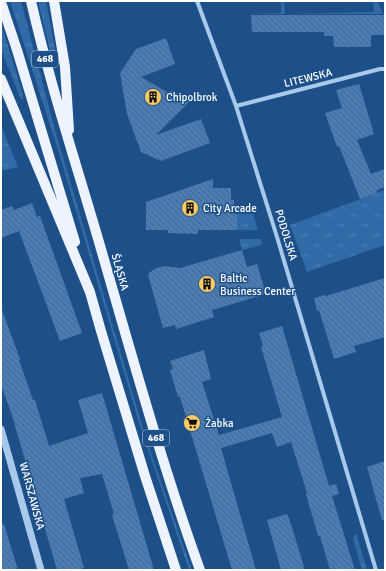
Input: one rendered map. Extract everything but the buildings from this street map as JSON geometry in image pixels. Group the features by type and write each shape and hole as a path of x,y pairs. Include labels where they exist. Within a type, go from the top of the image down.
{"main road":[{"name":"ŚLĄSKA","path":"31,1 41,46 70,148 151,421 200,570"},
{"path":"54,1 65,67 70,148"},
{"path":"1,2 17,50 90,292"},
{"name":"468","path":"1,79 90,292 145,476 176,570"}],"street":[{"name":"PODOLSKA","path":"197,1 213,48 236,106 286,266 376,570"},
{"name":"LITEWSKA","path":"236,106 380,69 385,69"},
{"name":"WARSZAWSKA","path":"1,429 41,570"}],"green space":[{"path":"10,1 21,1 55,130 147,442 192,570 189,570 140,426 59,153"},
{"path":"38,1 46,1 56,55 54,56 51,55"},
{"path":"281,1 284,1 285,14 248,14 281,13"},
{"path":"373,1 377,1 383,14 285,14 374,12"},
{"path":"1,23 23,99 21,99 19,95 1,49"},
{"path":"1,128 18,167 1,171"},
{"path":"385,190 385,245 307,272 290,225"},
{"path":"237,214 253,214 258,230 237,230"},
{"path":"239,239 261,239 262,245 242,250"},
{"path":"355,534 357,536 367,570 362,570 353,539"}],"place":[{"name":"Chipolbrok","path":"153,97"},
{"name":"City Arcade","path":"190,208"},
{"name":"Baltic Business Center","path":"207,284"},
{"name":"Żabka","path":"192,423"}]}
